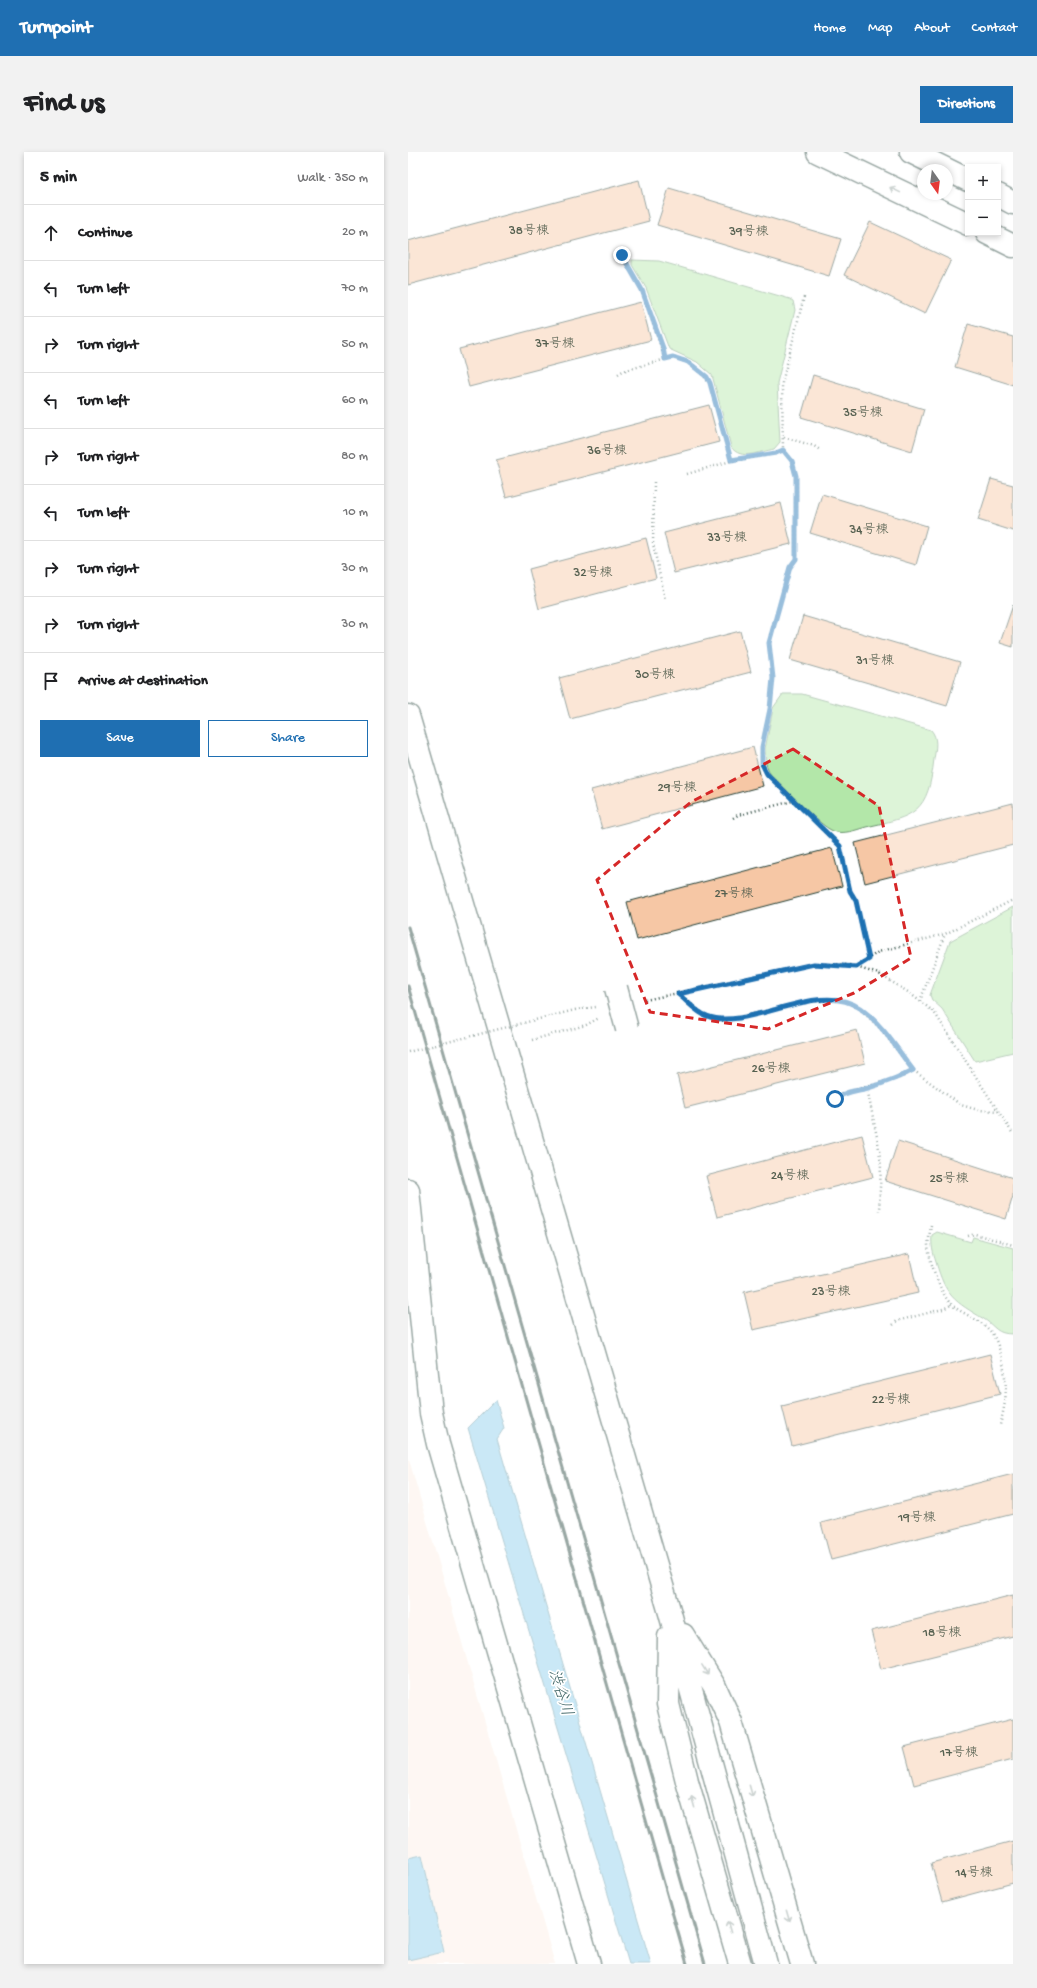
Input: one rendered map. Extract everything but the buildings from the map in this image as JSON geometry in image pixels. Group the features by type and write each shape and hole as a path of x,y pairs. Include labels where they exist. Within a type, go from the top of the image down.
{"street":[{"path":"818,152 965,223"},
{"path":"911,152 965,179"},
{"path":"1001,197 1013,203"},
{"path":"993,236 1013,246"},
{"path":"408,716 670,1613 766,1964"},
{"path":"616,988 627,1029"},
{"path":"408,1190 431,1413 438,1444 589,1964"},
{"path":"670,1613 668,1704 687,1781 740,1964"},
{"path":"670,1613 715,1687 731,1722 802,1964"}],"path":[{"path":"622,255 642,290 663,348 665,359"},
{"path":"804,298 783,376 783,450 792,461 796,476 796,559 790,567 770,638 769,652 773,678 770,709 761,756 767,774 840,846 850,891 856,901 869,959"},
{"path":"618,374 623,371 673,357 688,362 707,377 710,383 731,460"},
{"path":"784,437 814,446 820,450"},
{"path":"687,474 731,460 776,453 783,450"},
{"path":"654,482 653,544 665,599"},
{"path":"733,818 738,815 793,801"},
{"path":"856,967 878,952 945,934 1013,900"},
{"path":"920,1001 945,934"},
{"path":"641,1001 814,964 856,967 879,974 934,1012 1013,1134"},
{"path":"678,994 705,1016 724,1021 811,1001 842,1000 859,1008 880,1028 913,1070 961,1106 978,1110 998,1110"},
{"path":"408,1052 575,1010 604,1006"},
{"path":"532,1040 586,1025 606,1014"},
{"path":"835,1099 841,1094 867,1088 901,1077 913,1070"},
{"path":"867,1088 878,1142 880,1165 879,1211"},
{"path":"931,1225 928,1245 937,1279 951,1305 984,1325 995,1339 999,1349 1006,1385 1006,1401 1000,1425"},
{"path":"968,1236 975,1234 1013,1245"},
{"path":"893,1325 897,1321 943,1309 951,1305"}],"highlighted area":[{"path":"793,749 879,806 911,958 854,993 768,1029 650,1012 597,880 691,802"}],"shaded area":[{"path":"408,1456 555,1964 408,1964 408,1960 444,1951 421,1855 408,1858"}],"green space":[{"path":"632,260 659,261 793,301 795,310 777,383 780,442 774,449 745,455 740,454 731,447 712,375 697,362 669,349 646,288 632,265"},
{"path":"783,694 802,694 931,730 935,736 936,743 928,791 923,801 908,815 854,831 833,831 819,821 770,774 766,764 765,749 773,708"},
{"path":"1013,907 1013,1052 975,1061 942,1009 932,1000 930,995 950,941"},
{"path":"937,1232 971,1242 973,1237 1013,1248 1013,1334 1003,1333 997,1330 952,1297 940,1274 932,1249 932,1235"}],"water":[{"name":"渋谷川","path":"496,1400 504,1428 497,1439 651,1964 629,1964 468,1428"},
{"path":"422,1855 444,1952 408,1960 408,1858"}],"railway":[{"path":"408,927 705,1964"},
{"path":"408,986 687,1964"}],"route":[{"path":"622,255 625,263 642,290 663,348 665,359 673,357 688,362 707,377 710,383 731,460 776,453 783,450 792,461 796,476 796,559 790,567 769,643 773,678 770,709 762,747 762,764 767,774 840,846 850,891 856,901 869,959 856,967 849,965 814,964 678,994 705,1016 724,1021 811,1001 830,999 842,1000 859,1008 880,1028 913,1070 901,1077 867,1088 841,1094 835,1099"}]}
